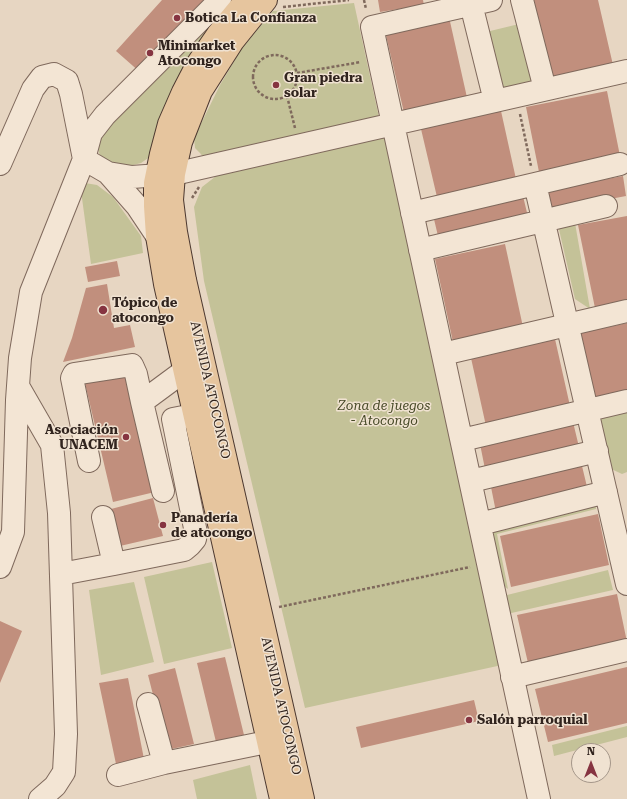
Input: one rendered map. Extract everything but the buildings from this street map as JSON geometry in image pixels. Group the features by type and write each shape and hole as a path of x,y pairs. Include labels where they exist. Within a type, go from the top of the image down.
{"main road":[{"name":"AVENIDA ATOCONGO","path":"259,0 218,34 198,63 183,92 169,124 165,174 155,206 157,236 165,284 184,371 204,413 303,799"},
{"name":"AVENIDA ATOCONGO","path":"165,174 172,200 204,413 267,742 281,799"}],"street":[{"path":"0,566 12,532 20,358 31,292 84,159 92,133 105,115 220,0"},
{"path":"522,0 545,89"},
{"path":"506,98 481,2 372,27 539,799"},
{"path":"108,173 132,177 165,174 627,71"},
{"path":"0,164 33,89 42,77 54,74 67,81 84,159 108,173 137,206 157,236"},
{"path":"412,213 620,164"},
{"path":"535,184 627,584"},
{"path":"420,250 606,206"},
{"path":"443,354 627,311"},
{"path":"89,461 72,378 74,374 132,365 136,374 163,490"},
{"path":"142,402 184,371"},
{"path":"18,386 52,445 59,513 66,734 64,772 55,786 41,799"},
{"path":"462,440 587,412 627,401"},
{"path":"61,574 184,550 195,539 196,533 173,419 204,413"},
{"path":"471,481 597,451"},
{"path":"480,524 606,492"},
{"path":"103,518 114,564"},
{"path":"512,677 627,650"},
{"path":"148,704 164,763"},
{"path":"118,775 164,763 267,742"}],"path":[{"path":"259,0 274,8 348,0"},
{"path":"280,56 292,63 297,73 297,84 294,90 287,96 275,99 261,94 254,82 256,68 266,58 280,56"},
{"path":"297,73 379,58"},
{"path":"287,96 300,145"},
{"path":"506,98 535,184"},
{"path":"191,201 202,184"},
{"path":"279,607 488,563"},
{"path":"277,600 281,615"}],"green space":[{"path":"354,3 380,122 204,158 195,148 194,138 220,85 242,48 273,11"},
{"path":"220,19 151,156 141,163 129,166 104,162 99,153 98,147 101,136 124,100"},
{"path":"519,24 533,84 500,91 486,32"},
{"name":"Zona de juegos - Atocongo","path":"385,136 502,665 305,708 204,281 194,207 202,187 220,173"},
{"path":"85,183 97,185 113,197 141,236 143,253 91,264 81,191"},
{"path":"575,223 590,309 575,299 558,225"},
{"path":"627,412 627,472 622,474 607,467 597,417"},
{"path":"595,497 596,509 497,534 508,589 498,582 486,527"},
{"path":"212,562 232,648 164,664 144,577"},
{"path":"608,570 613,590 507,614 503,596"},
{"path":"134,582 154,662 101,675 89,590"},
{"path":"627,726 627,737 604,743 571,743 571,752 554,756 552,745"},
{"path":"250,765 257,799 197,799 193,780"}],"place":[{"name":"Botica La Confianza","path":"177,18"},
{"name":"Minimarket Atocongo","path":"150,53"},
{"name":"Gran piedra solar","path":"276,85"},
{"name":"Tópico de atocongo","path":"103,310"},
{"name":"Asociación UNACEM","path":"126,437"},
{"name":"Panadería de atocongo","path":"163,525"},
{"name":"Salón parroquial","path":"469,720"}]}
